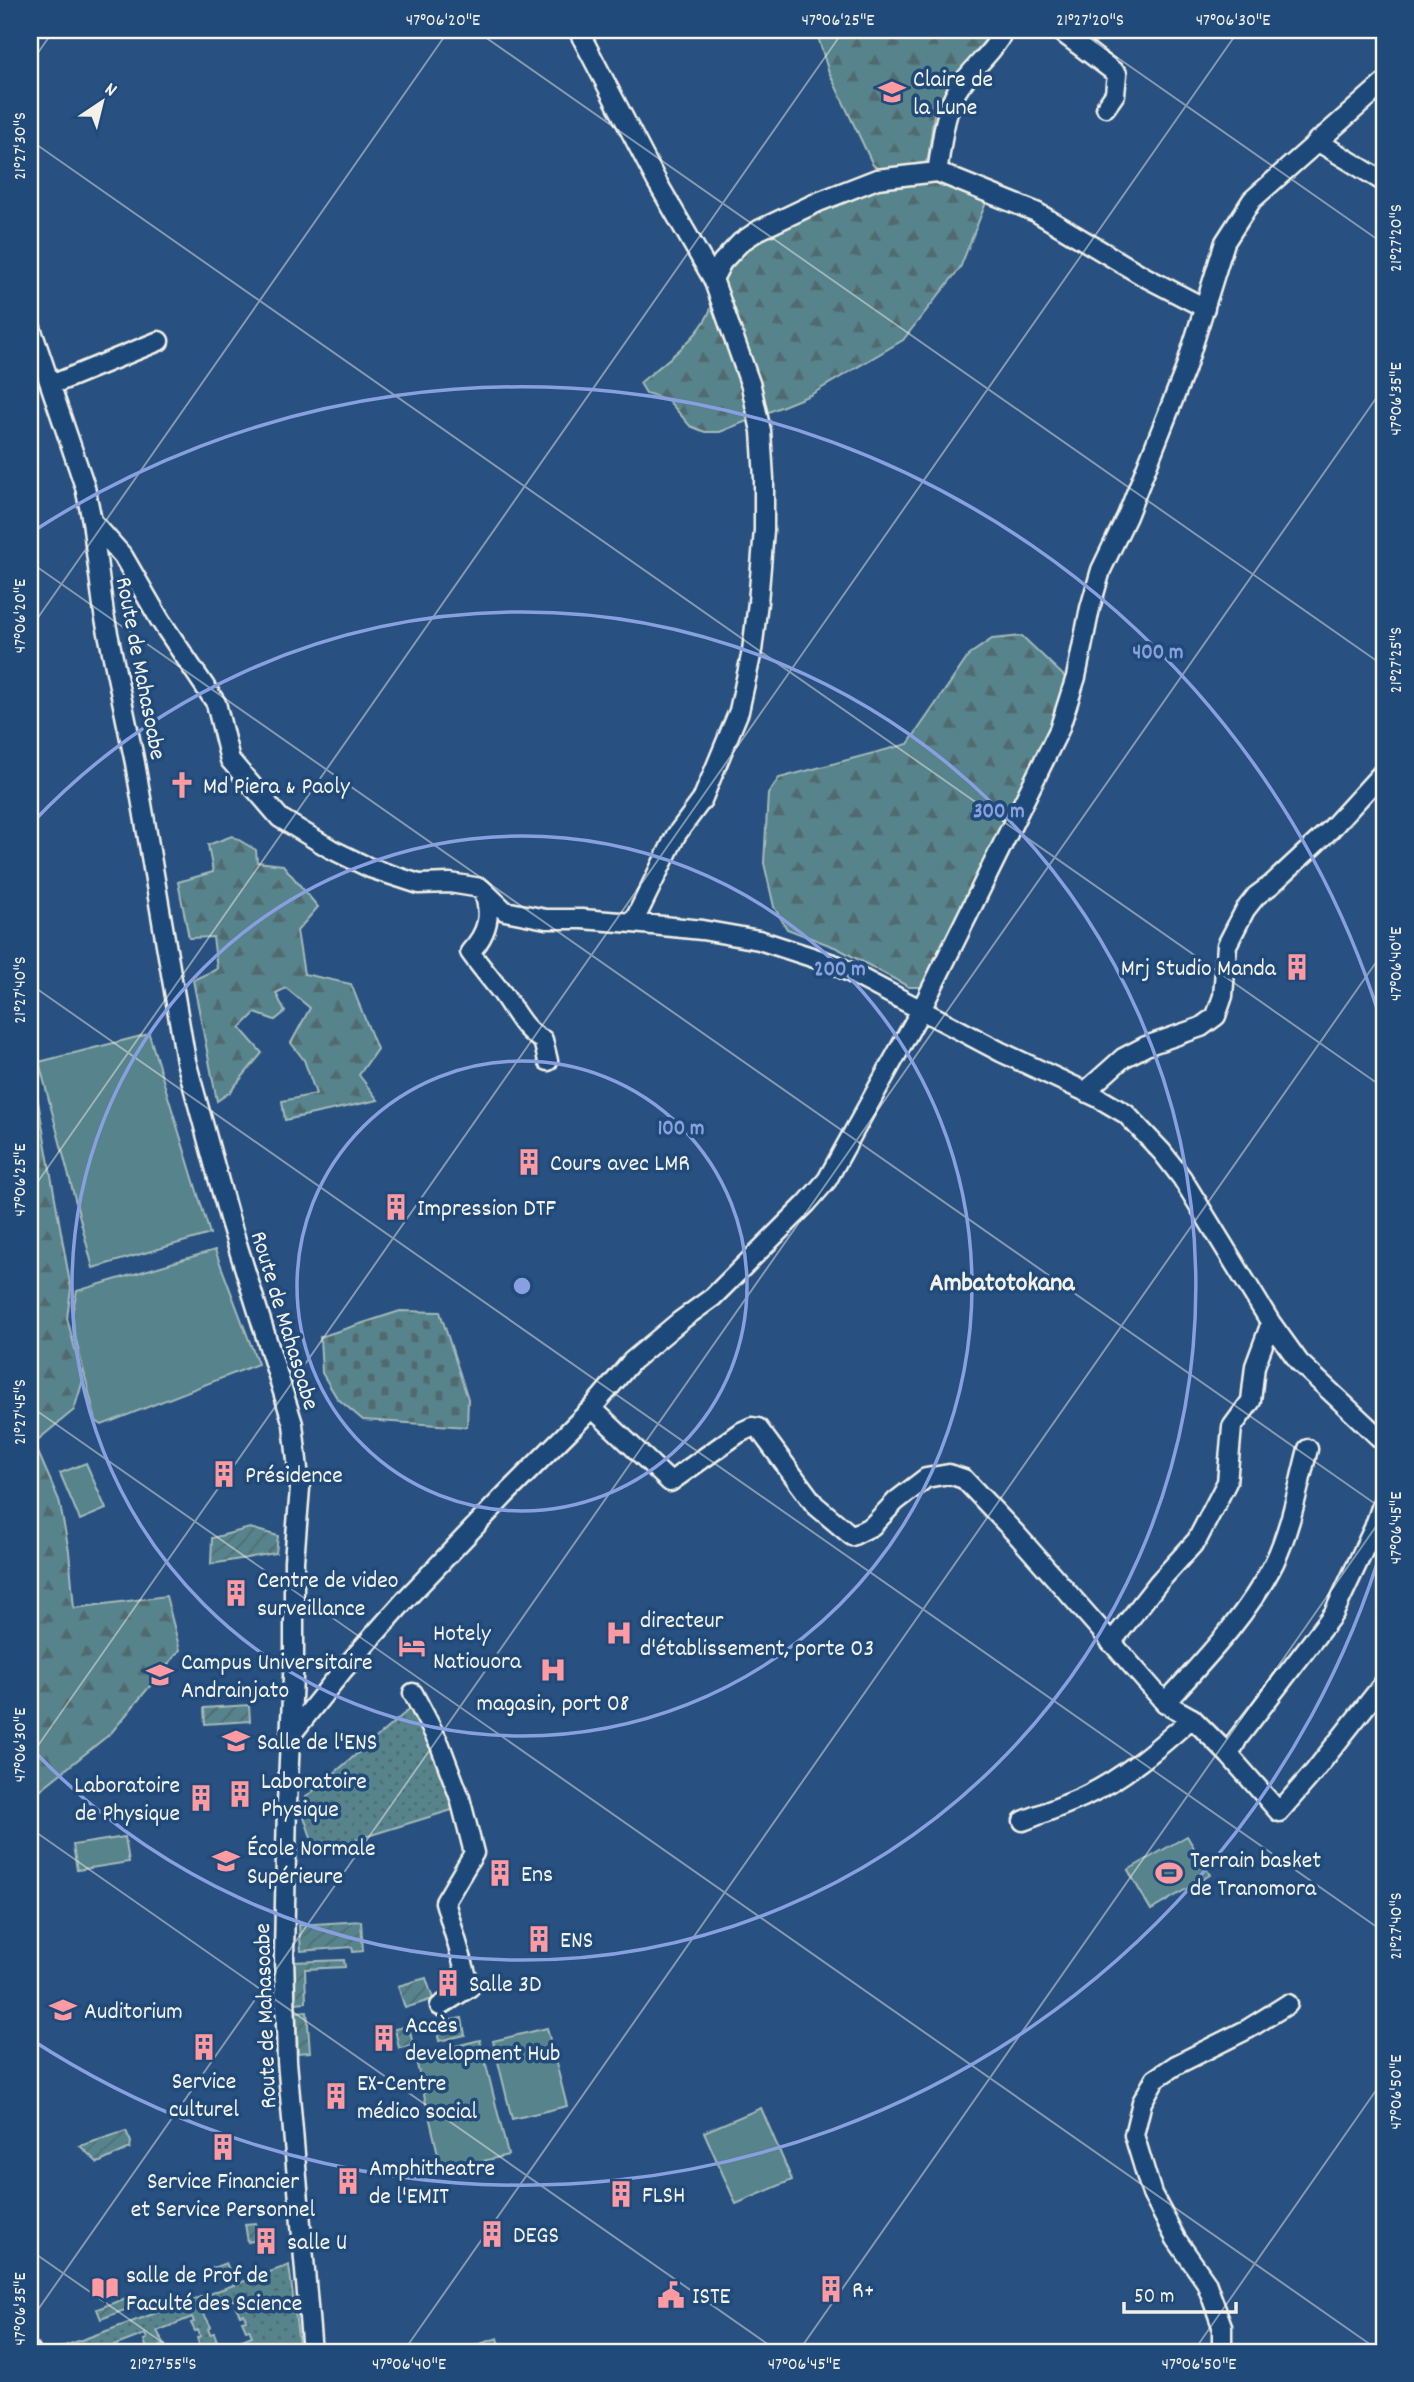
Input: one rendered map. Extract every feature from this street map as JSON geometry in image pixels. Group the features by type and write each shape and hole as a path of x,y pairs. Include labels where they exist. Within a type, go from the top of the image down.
{"street":[{"path":"578,30 657,182 713,279 751,386 761,431 764,530 752,650 739,711 702,800 676,835 633,923"},
{"path":"937,172 947,110 958,89 998,43 1004,30"},
{"path":"1059,30 1117,74 1115,94 1106,107"},
{"path":"290,1736 343,1670 406,1599 505,1494 592,1408 632,1361 713,1297 827,1180 922,1010 1059,730 1076,677 1101,570 1127,516 1185,370 1224,242 1252,200 1384,83"},
{"path":"1317,141 1384,182"},
{"path":"713,279 722,262 741,242 783,219 877,179 937,172 1036,212 1145,277 1205,308"},
{"name":"Route de Mahasoabe","path":"30,325 85,488 104,614 135,763 186,1060 229,1218 293,1424 299,1488 294,1561 295,1656 284,1956 286,2041 312,2352"},
{"path":"51,385 159,341"},
{"path":"92,521 123,556 160,620 216,703 230,760 279,818 331,849 370,868 419,884 450,883 481,888 505,911 546,919 633,923 702,930 759,940 836,965 1045,1074 1086,1091 1126,1114 1162,1152 1189,1188 1271,1323 1299,1362 1384,1442"},
{"path":"1086,1091 1124,1058 1146,1046 1201,1027 1216,1016 1223,996 1227,945 1245,910 1256,896 1330,830 1384,771"},
{"path":"481,888 488,903 487,920 480,941 470,952 505,996 514,1013 533,1035 543,1040 548,1061"},
{"path":"1111,1643 1158,1583 1197,1540 1227,1482 1231,1427 1251,1401 1255,1366 1271,1323"},
{"path":"592,1408 670,1482 739,1433 752,1427 758,1428 815,1505 852,1536 872,1526 896,1501 926,1478 949,1474 964,1479 1018,1536 1165,1703 1192,1718 1279,1812 1314,1773 1384,1683"},
{"path":"1165,1703 1223,1639 1274,1562 1289,1522 1308,1450"},
{"path":"1229,1755 1238,1738 1334,1613 1384,1499"},
{"path":"413,1693 440,1745 460,1798 474,1853 445,1902 470,1987 440,2006"},
{"path":"1023,1821 1084,1796 1120,1776 1155,1751 1192,1718"},
{"path":"1222,2352 1222,2326 1206,2282 1176,2239 1152,2193 1134,2135 1142,2102 1155,2078 1248,2029 1288,2004"}],"green space":[{"name":"Claire de la Lune","path":"816,30 992,32 935,106 928,159 921,167 885,173 873,165 828,70"},
{"path":"934,182 987,200 960,268 903,340 810,395 720,432 705,432 690,426 668,400 646,393 640,383 676,353 699,329 712,303 713,289 748,240 819,209 878,188"},
{"path":"1022,636 1066,678 1059,711 924,987 909,987 837,948 787,929 774,907 764,863 768,794 779,778 908,744 970,654 992,639"},
{"path":"232,836 256,850 257,862 283,865 318,907 297,931 304,974 351,984 377,1049 359,1075 378,1100 285,1120 282,1101 316,1094 304,1060 291,1043 310,1008 286,988 276,993 285,1012 275,1020 255,1013 240,1028 262,1053 230,1092 217,1101 193,980 217,969 213,937 189,938 178,882 213,872 208,845"},
{"path":"149,1034 210,1234 93,1268 39,1062"},
{"path":"30,1056 71,1289 67,1318 83,1380 74,1410 34,1443 59,1500 69,1551 74,1608 166,1596 180,1650 111,1733 30,1798"},
{"path":"215,1250 258,1364 102,1425 96,1421 74,1332 72,1313 77,1291"},
{"path":"400,1311 440,1312 468,1399 467,1427 363,1420 337,1398 322,1373 320,1337"},
{"path":"86,1463 106,1509 80,1520 60,1473"},
{"path":"250,1528 278,1536 276,1553 211,1564 212,1538"},
{"path":"249,1705 250,1721 205,1724 204,1708"},
{"path":"412,1707 443,1768 458,1808 316,1852 299,1802 302,1806 306,1797"},
{"name":"Terrain basket de Tranomora","path":"1187,1836 1210,1875 1151,1910 1128,1870"},
{"path":"125,1837 129,1862 77,1870 73,1845"},
{"path":"361,1921 363,1951 353,1952 352,1947 301,1951 299,1925"},
{"path":"344,1960 345,1967 305,1969 306,2002 295,2003 293,1962"},
{"path":"426,1978 433,1999 405,2008 398,1986"},
{"path":"307,2011 310,2052 298,2053 296,2012"},
{"path":"462,2018 465,2035 439,2041 435,2023"},
{"path":"409,2026 413,2046 399,2048 395,2029"},
{"path":"547,2028 567,2106 512,2119 493,2041"},
{"path":"480,2040 508,2155 442,2171 415,2056"},
{"path":"761,2108 792,2180 736,2204 704,2132"},
{"path":"126,2131 131,2142 130,2148 98,2163 80,2146"},
{"path":"256,2223 258,2240 248,2242 245,2224"},
{"path":"226,2263 231,2274 214,2280 210,2269"},
{"path":"289,2265 300,2352 258,2352 255,2346 241,2351 237,2342 252,2336 242,2321 246,2320 244,2314 240,2315 236,2307 241,2305 238,2298 203,2312 211,2327 208,2329 210,2334 214,2333 217,2341 200,2347 197,2338 200,2336 191,2323 194,2322 192,2317 157,2331 165,2345 161,2346 163,2352 151,2352 150,2348 147,2349 145,2334 111,2347 113,2352 48,2352"},
{"path":"126,2298 130,2308 101,2319 97,2309"},
{"path":"498,2338 502,2352 455,2352"}],"place":[{"name":"Claire de la Lune","path":"892,92"},
{"name":"Md Piera & Paoly","path":"182,785"},
{"name":"Mrj Studio Manda","path":"1297,967"},
{"name":"Cours avec LMR","path":"529,1162"},
{"name":"Impression DTF","path":"396,1207"},
{"name":"Présidence","path":"224,1474"},
{"name":"Centre de video surveillance","path":"236,1593"},
{"name":"directeur d'établissement, porte 03","path":"619,1633"},
{"name":"Hotely Natiouora","path":"412,1646"},
{"name":"magasin, port 08","path":"553,1670"},
{"name":"Campus Universitaire Andrainjato","path":"160,1675"},
{"name":"Salle de l'ENS","path":"236,1741"},
{"name":"Laboratoire Physique","path":"240,1794"},
{"name":"Laboratoire de Physique","path":"201,1798"},
{"name":"École Normale Supérieure","path":"226,1861"},
{"name":"Ens","path":"500,1873"},
{"name":"Terrain basket de Tranomora","path":"1169,1873"},
{"name":"ENS","path":"539,1939"},
{"name":"Salle 3D","path":"448,1983"},
{"name":"Auditorium","path":"63,2010"},
{"name":"Accès development Hub","path":"384,2038"},
{"name":"Service culturel","path":"204,2047"},
{"name":"EX-Centre médico social","path":"336,2096"},
{"name":"Service Financier et Service Personnel","path":"223,2147"},
{"name":"Amphitheatre de l'EMIT","path":"348,2181"},
{"name":"FLSH","path":"621,2194"},
{"name":"DEGS","path":"492,2234"},
{"name":"salle U","path":"266,2241"},
{"name":"salle de Prof de Faculté des Science","path":"105,2288"},
{"name":"R+","path":"831,2289"},
{"name":"ISTE","path":"671,2295"}],"district":[{"name":"Ambatotokana","path":"1002,1281"}]}
